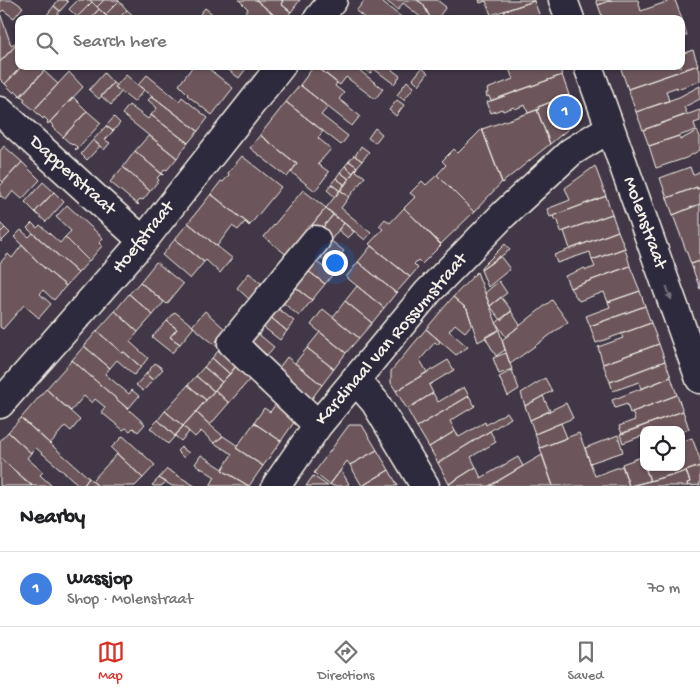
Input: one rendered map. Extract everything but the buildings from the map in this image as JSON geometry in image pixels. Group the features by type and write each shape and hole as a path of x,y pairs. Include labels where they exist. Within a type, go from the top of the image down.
{"street":[{"path":"321,15 333,0"},
{"path":"563,0 569,15"},
{"name":"Hoefstraat","path":"0,404 143,241 277,70"},
{"name":"Molenstraat","path":"589,70 700,379"},
{"name":"Dapperstraat","path":"0,111 143,241"},
{"name":"Kardinaal van Rossumstraat","path":"276,486 318,425 428,292 504,214 572,152 610,128"},
{"path":"316,240 232,343 318,425"},
{"path":"356,379 375,402 425,486"}],"place":[{"name":"Wassjop","path":"565,112"}]}
